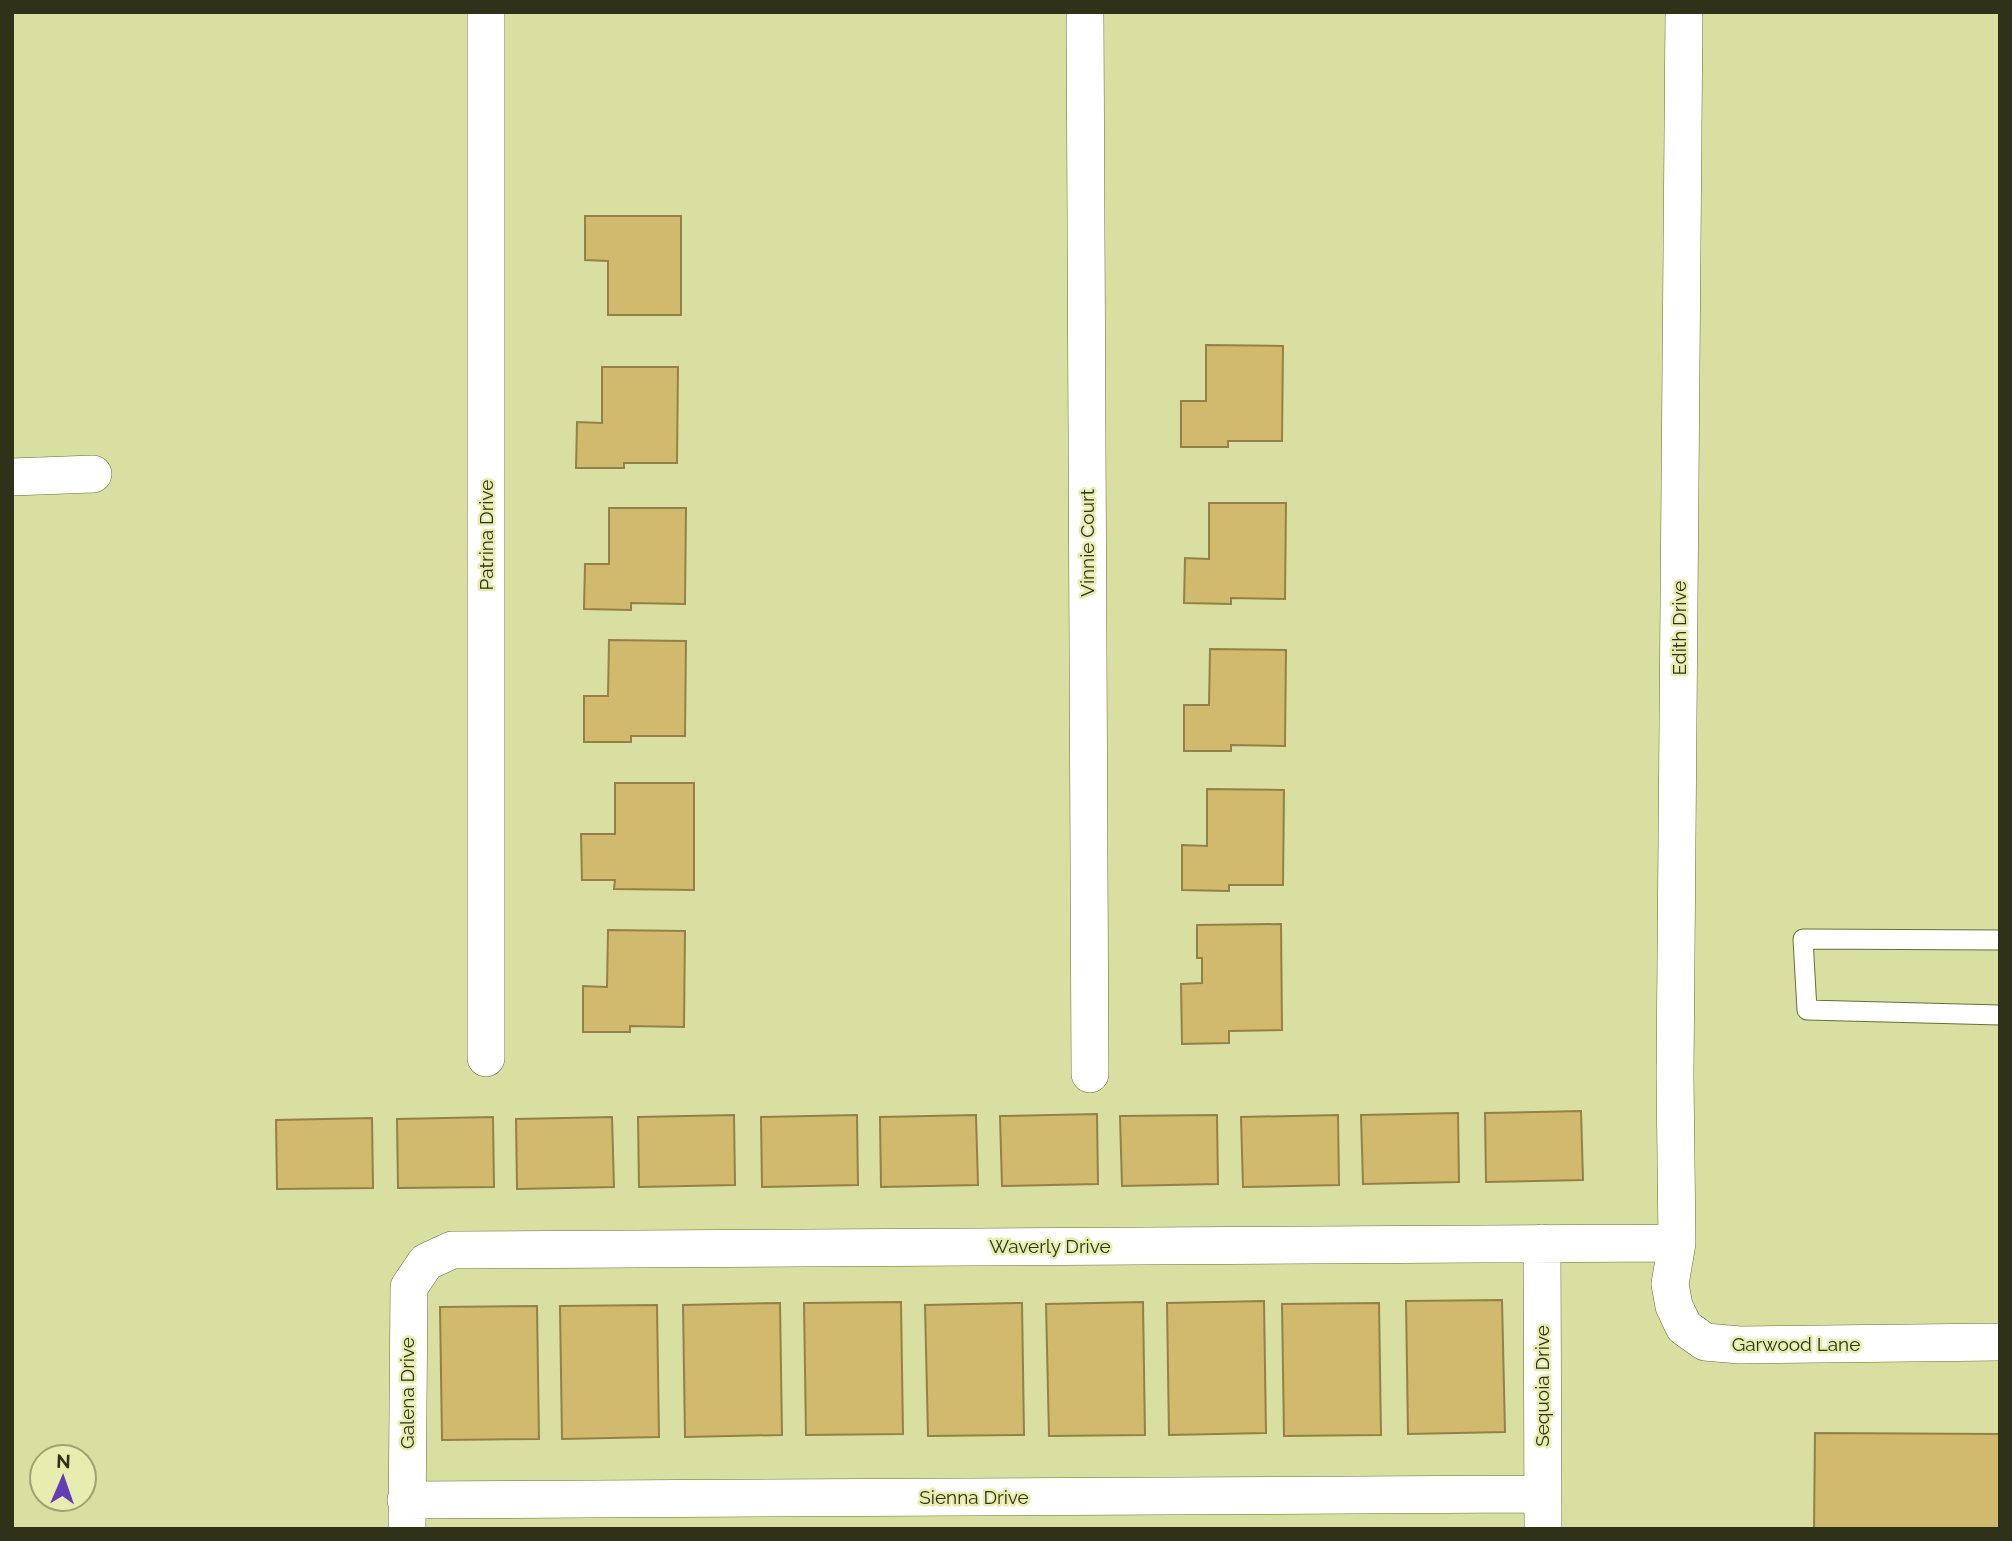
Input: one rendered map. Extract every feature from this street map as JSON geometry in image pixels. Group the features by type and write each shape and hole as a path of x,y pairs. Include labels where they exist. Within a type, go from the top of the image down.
{"street":[{"name":"Patrina Drive","path":"486,12 486,1058"},
{"name":"Vinnie Court","path":"1085,12 1090,1074"},
{"name":"Edith Drive","path":"1677,1244 1675,1063 1684,12"},
{"path":"12,477 93,474"},
{"name":"Sequoia Drive","path":"1542,1243 1543,1512"},
{"name":"Waverly Drive","path":"426,1262 439,1254 464,1249 1677,1244"},
{"name":"Garwood Lane","path":"1677,1244 1670,1284 1674,1306 1684,1327 1705,1342 1740,1345 2000,1342"},
{"name":"Galena Drive","path":"407,1514 407,1306 409,1287 426,1262"},
{"name":"Sienna Drive","path":"407,1514 1543,1512"}],"lane":[{"path":"2000,940 1803,939 1807,1010 2000,1015"}],"building":[{"path":"585,216 681,216 681,315 608,315 608,261 585,260"},
{"path":"1206,345 1283,346 1282,441 1228,441 1228,447 1181,447 1181,401 1206,401"},
{"path":"602,367 678,367 677,463 624,463 624,468 576,468 577,422 602,423"},
{"path":"1209,503 1286,503 1285,599 1231,598 1231,604 1184,603 1185,558 1209,559"},
{"path":"609,508 686,508 685,604 631,603 631,610 584,609 585,564 609,564"},
{"path":"609,640 686,641 685,736 631,736 631,742 584,742 584,696 608,696"},
{"path":"1210,649 1286,650 1285,746 1231,745 1231,751 1184,751 1184,705 1209,705"},
{"path":"615,783 694,783 694,890 614,889 615,880 582,880 581,834 615,834"},
{"path":"1207,789 1284,790 1283,885 1229,885 1229,891 1182,890 1182,845 1207,846"},
{"path":"1281,924 1282,1030 1229,1031 1229,1043 1182,1044 1181,984 1202,983 1202,958 1197,958 1197,925"},
{"path":"608,930 685,931 684,1027 630,1026 630,1032 583,1032 583,986 607,987"},
{"path":"1581,1111 1583,1180 1486,1182 1485,1113"},
{"path":"1458,1113 1459,1182 1363,1184 1361,1115"},
{"path":"1097,1114 1098,1184 1002,1186 1000,1116"},
{"path":"734,1115 735,1185 639,1187 638,1117"},
{"path":"857,1115 858,1185 762,1187 761,1117"},
{"path":"976,1115 978,1185 881,1187 880,1117"},
{"path":"1217,1115 1218,1184 1122,1186 1120,1116"},
{"path":"1338,1115 1339,1185 1243,1187 1241,1117"},
{"path":"493,1117 494,1187 398,1188 397,1119"},
{"path":"612,1117 614,1187 517,1189 516,1119"},
{"path":"372,1118 373,1188 277,1189 276,1120"},
{"path":"1502,1300 1505,1432 1408,1434 1406,1301"},
{"path":"1264,1301 1266,1433 1169,1435 1167,1303"},
{"path":"901,1302 903,1434 806,1435 804,1303"},
{"path":"1143,1302 1145,1435 1049,1436 1046,1304"},
{"path":"780,1303 782,1435 685,1437 683,1305"},
{"path":"1022,1303 1024,1435 928,1436 925,1305"},
{"path":"1379,1303 1381,1435 1284,1436 1282,1304"},
{"path":"657,1305 659,1437 562,1439 560,1306"},
{"path":"537,1306 539,1439 442,1440 440,1307"},
{"path":"1815,1433 2000,1434 2000,1529 1814,1529"}]}
